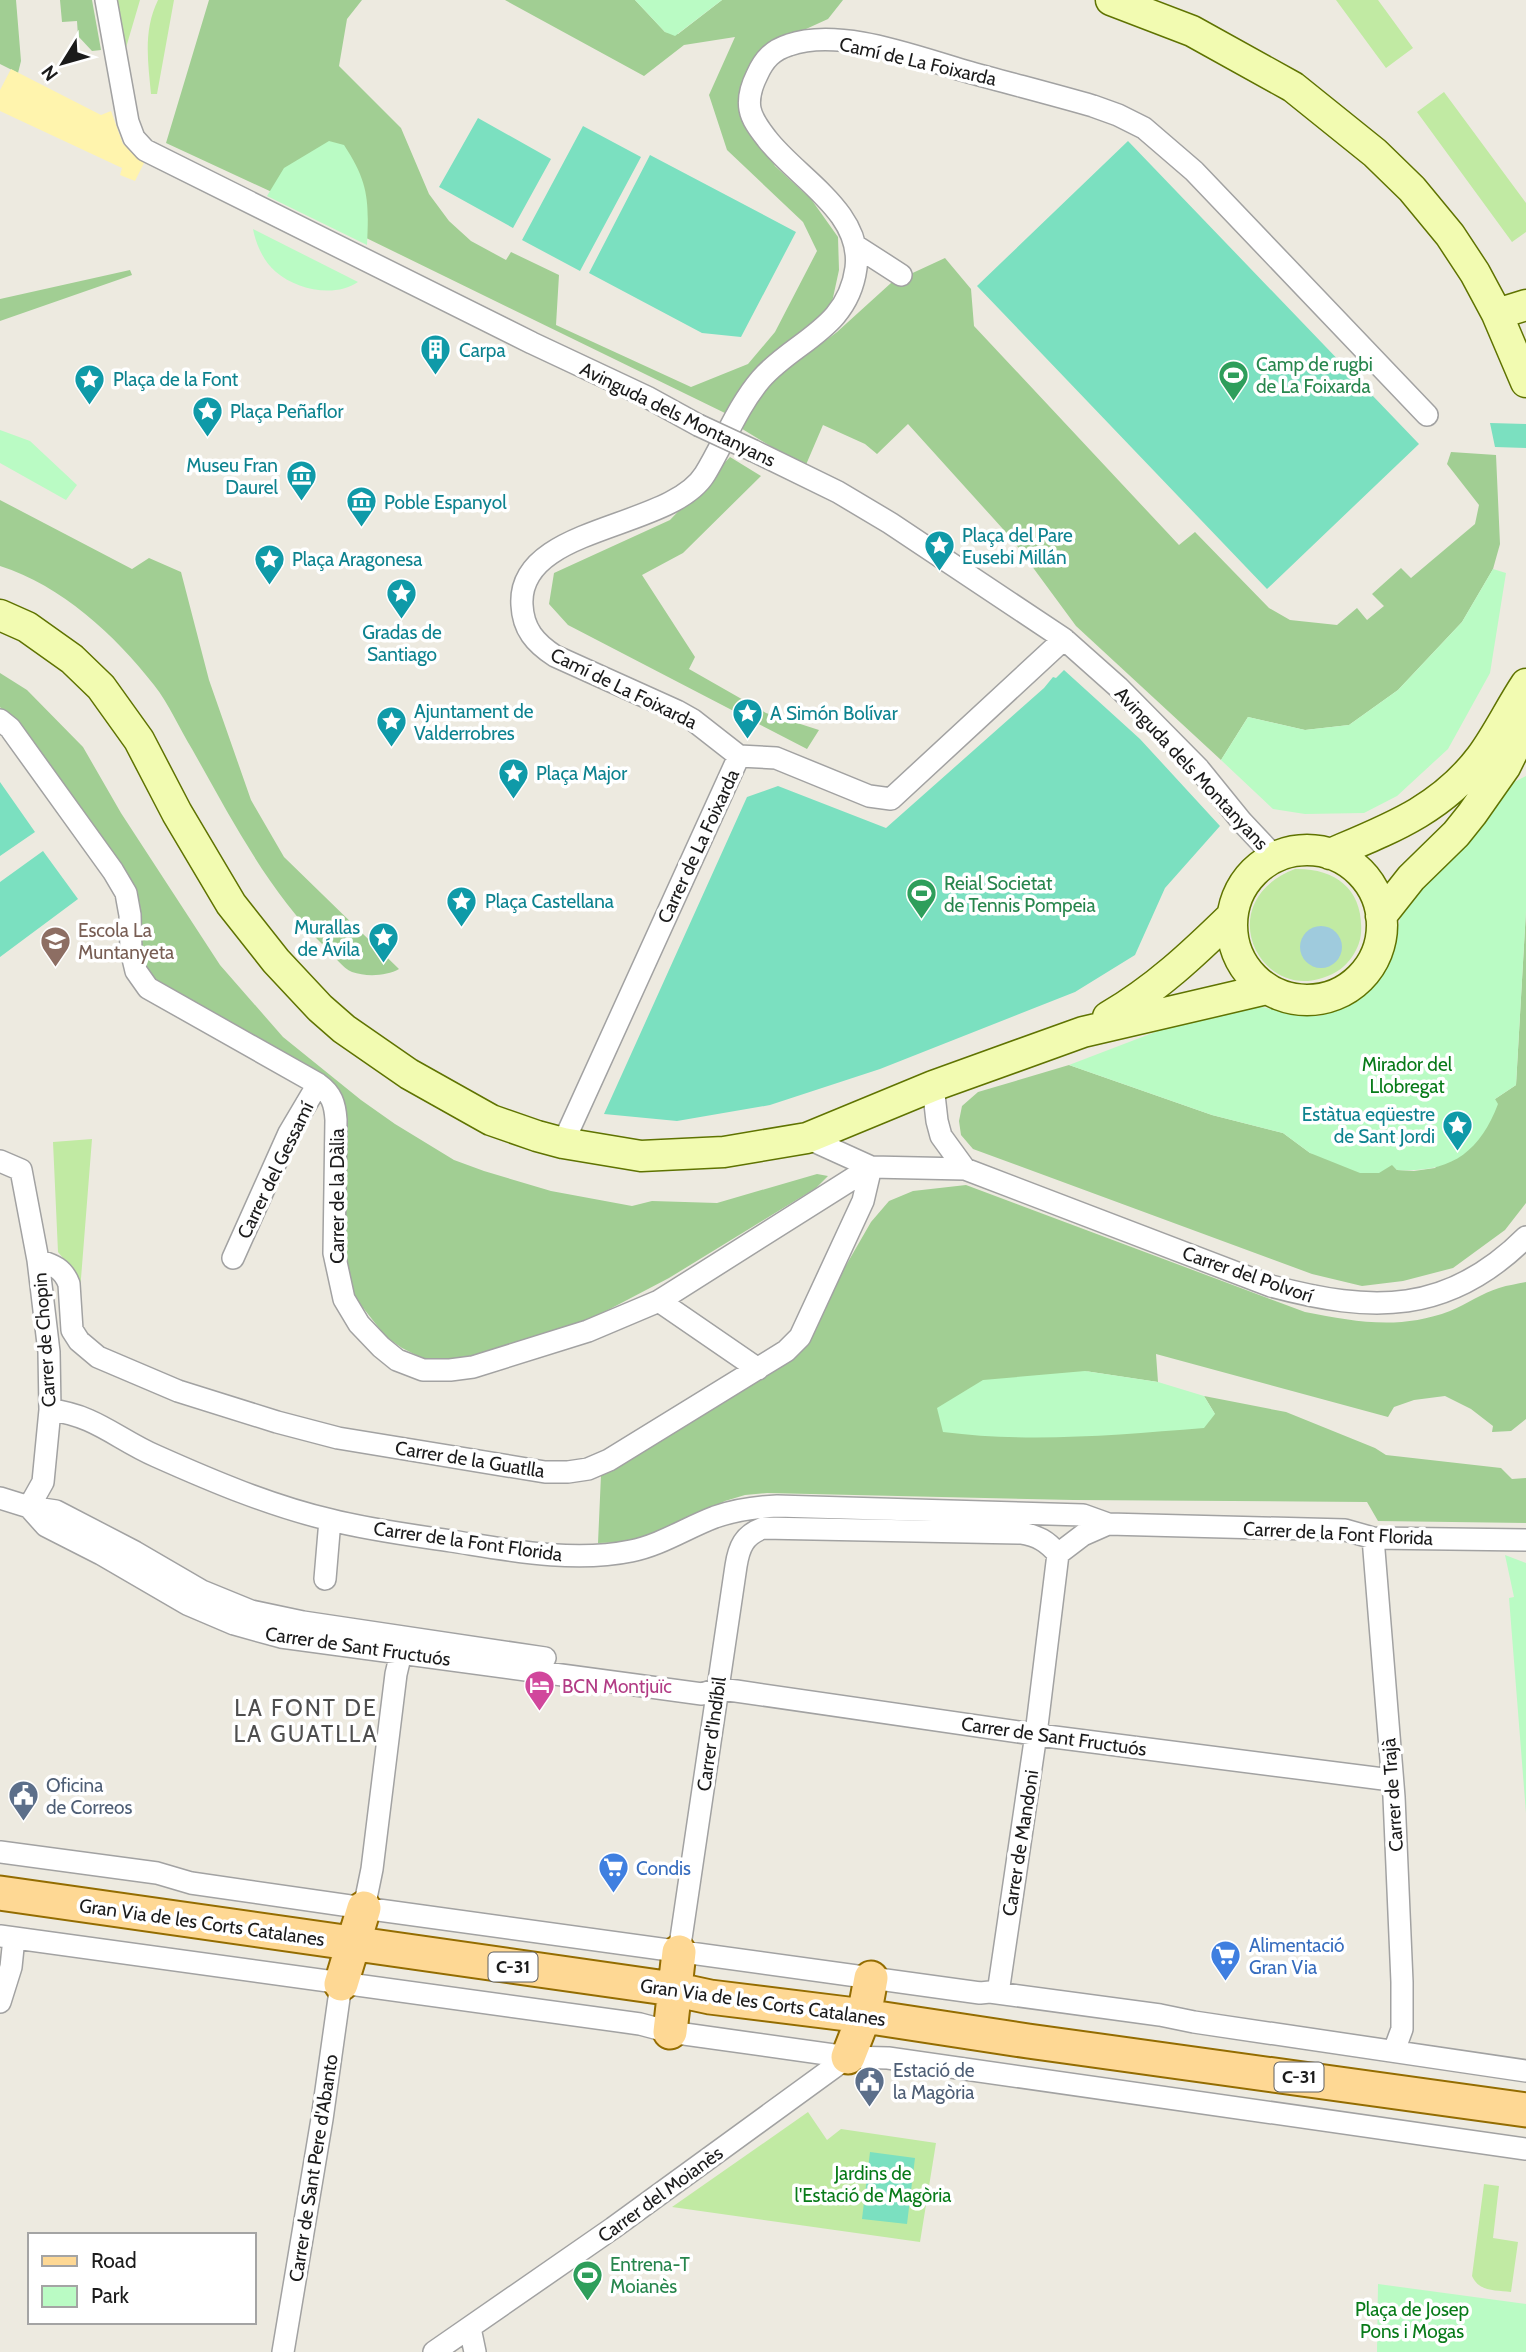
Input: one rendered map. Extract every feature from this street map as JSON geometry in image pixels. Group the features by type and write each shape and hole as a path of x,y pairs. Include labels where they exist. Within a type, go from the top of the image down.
{"main road":[{"name":"Gran Via de les Corts Catalanes","path":"0,1893 673,1989 710,1997 864,2016 1028,2042 1526,2110"},
{"path":"341,1984 364,1908"},
{"path":"670,2032 679,1952"},
{"path":"848,2057 864,2016 871,1978"}],"street":[{"name":"Avinguda dels Montanyans","path":"106,0 131,130 134,138 145,150 838,492 890,523 1064,639 1118,687 1199,769 1275,857"},
{"path":"1111,0 1192,31 1215,43 1293,87 1352,133 1412,189 1450,235 1497,314 1526,382"},
{"name":"Camí de La Foixarda","path":"739,756 693,720 555,656 542,647 523,620 523,585 533,569 563,547 661,506 694,488 704,476 734,420 760,380 784,358 817,335 843,303 854,275 856,246 843,219 829,201 770,143 756,124 750,108 750,94 764,60 774,51 791,44 815,40 874,47 1093,106 1144,128 1194,171 1427,415"},
{"path":"856,246 901,275"},
{"path":"1497,314 1526,306"},
{"path":"0,615 27,627 50,643 72,659 101,687 139,740 177,813 231,904 276,961 320,1008 382,1055 437,1090 491,1120 537,1136 641,1156 724,1152 807,1138 933,1086 1083,1032 1267,989"},
{"name":"Carrer de La Foixarda","path":"563,1143 739,756 776,758 869,796 891,799 1064,639"},
{"path":"1330,854 1411,819 1452,789 1480,758 1526,684"},
{"path":"0,720 10,728 126,893 131,915 131,950 136,971 148,988 318,1084"},
{"path":"1381,916 1411,878 1439,852 1472,814 1505,767 1526,725"},
{"path":"1312,850 1330,854 1349,863 1365,877 1376,895 1381,916 1380,940 1372,963 1357,982 1336,995 1313,1000 1289,998 1267,989 1251,975 1239,957 1233,937 1232,916 1239,891 1254,871 1275,857 1293,851 1312,850"},
{"path":"1083,1032 1140,999 1232,916"},
{"name":"Carrer del Gessamí","path":"233,1258 289,1133 318,1084"},
{"name":"Carrer de la Dàlia","path":"318,1084 331,1097 335,1112 334,1253 344,1299 359,1324 397,1360 422,1370 473,1367 588,1331 659,1301 871,1167"},
{"path":"933,1086 941,1136 965,1169"},
{"path":"267,1128 289,1133"},
{"name":"Carrer del Polvorí","path":"807,1138 871,1167 965,1169 1271,1286 1315,1298 1358,1304 1396,1303 1443,1293 1467,1283 1508,1255 1526,1237"},
{"name":"Carrer de Chopin","path":"0,1161 21,1170 38,1260 49,1352 50,1410 43,1482 29,1507"},
{"name":"Carrer de la Guatlla","path":"38,1260 57,1267 66,1277 69,1284 72,1330 85,1347 98,1357 178,1391 338,1438 545,1472 568,1472 588,1469 609,1460 786,1352 800,1337 863,1201 871,1167"},
{"path":"659,1301 758,1369"},
{"name":"Carrer de la Font Florida","path":"50,1410 75,1413 153,1455 265,1499 330,1520 495,1548 596,1555 630,1551 652,1546 714,1518 757,1507 1083,1515 1108,1524 1345,1530 1373,1538 1526,1540"},
{"name":"Carrer de Sant Fructuós","path":"0,1498 55,1511 135,1552 202,1591 260,1613 368,1632 704,1681 718,1689 1391,1780"},
{"name":"Carrer de Sant Fructuós","path":"29,1507 46,1526 101,1554 187,1604 256,1631 281,1637 702,1694 718,1689"},
{"path":"325,1579 330,1520"},
{"name":"Carrer de la Font Florida","path":"1058,1554 1083,1535 1108,1524"},
{"name":"Carrer d'Indíbil","path":"679,1952 738,1551 748,1536 763,1528 1021,1533 1037,1536 1058,1554"},
{"name":"Carrer de Trajà","path":"1373,1538 1391,1780 1402,1982 1402,2029 1394,2052"},
{"name":"Carrer de Mandoni","path":"998,1993 1036,1734 1058,1554"},
{"path":"364,1908 372,1869 396,1674 401,1653"},
{"path":"0,1852 157,1873 191,1883 364,1908 1160,2015 1526,2071"},
{"path":"0,2002 10,1967 7,1937 640,2024 670,2032 848,2057 888,2058 1526,2149"},
{"name":"Carrer de Sant Pere d'Abanto","path":"283,2352 322,2119 341,1984"},
{"name":"Carrer del Moianès","path":"434,2352 622,2222 848,2057"},
{"path":"470,2328 475,2352"}],"green space":[{"path":"0,0 16,0 21,61 18,73 0,64"},
{"path":"60,0 92,0 101,50 92,51 78,36 77,21 62,22"},
{"path":"117,0 140,0 125,51"},
{"path":"158,0 174,0 157,94 151,94 148,35"},
{"path":"209,0 362,0 347,19 339,66 401,128 429,194 449,221 471,241 506,260 511,252 559,275 556,325 691,387 748,364 775,332 817,251 803,222 727,150 709,95 735,37 684,45 644,76 505,0 635,0 665,32 678,34 722,0 843,0 828,19 760,50 739,105 775,166 811,199 838,237 839,270 831,307 729,415 166,143"},
{"path":"635,0 722,0 675,36 665,32"},
{"path":"1336,0 1378,0 1413,48 1386,68"},
{"path":"1444,92 1526,203 1526,232 1512,242 1417,112"},
{"path":"478,118 551,159 513,228 439,187"},
{"path":"583,126 641,157 580,271 522,240"},
{"path":"329,141 344,145 363,182 368,216 367,245 267,196 284,168"},
{"name":"Camp de rugbi de La Foixarda","path":"1128,141 1419,444 1267,589 977,286"},
{"path":"650,155 796,232 741,337 702,333 589,273"},
{"path":"253,229 358,282 349,287 327,291 294,283 267,263"},
{"path":"945,258 971,289 974,326 1179,545 1195,532 1269,608 1290,620 1337,625 1357,608 1367,620 1384,606 1372,594 1401,568 1411,578 1475,524 1479,505 1447,464 1451,452 1496,455 1500,544 1493,569 1462,622 1398,690 1349,725 1305,730 1248,717 1221,760 1076,626 1012,539 908,424 877,454 865,444 823,425 805,467 739,427 773,380 837,332 891,283"},
{"path":"130,270 132,275 0,321 0,299"},
{"path":"1490,423 1526,424 1526,448 1495,447"},
{"path":"0,430 30,441 77,485 66,500 0,463"},
{"path":"730,457 761,476 683,553 642,575 695,657 689,669 766,713 819,730 807,749 568,625 549,604 554,573 670,520"},
{"path":"0,500 132,569 149,558 181,572 209,680 251,800 284,857 399,969 376,975 352,972 342,965 305,925 268,878 164,700 138,666 104,630 65,599 45,586 0,566"},
{"path":"1493,569 1506,573 1490,673 1448,749 1397,796 1364,813 1305,814 1273,809 1221,760 1248,717 1305,730 1349,725 1398,690 1462,622"},
{"name":"Reial Societat de Tennis Pompeia","path":"1064,670 1140,739 1220,826 1165,888 1135,955 1075,992 880,1069 770,1105 677,1121 604,1114 747,797 778,786 886,828"},
{"path":"0,673 27,690 83,747 121,813 220,965 283,1037 361,1100 454,1160 551,1191 632,1206 652,1201 717,1203 817,1174 828,1176 816,1188 669,1278 566,1332 501,1353 449,1360 422,1358 402,1348 386,1337 353,1295 344,1257 343,1098 325,1075 154,985 139,957 106,843 0,707"},
{"name":"Mirador del Llobregat","path":"1526,776 1526,910 1516,1085 1495,1099 1498,1104 1482,1136 1460,1157 1432,1168 1397,1170 1392,1165 1379,1173 1360,1173 1310,1153 1283,1133 1212,1115 1069,1065 1218,1008 1254,1005 1302,1016 1319,1016 1339,1010 1359,998 1378,981 1392,958 1402,909 1504,787"},
{"path":"0,782 35,832 0,856"},
{"path":"43,851 78,899 0,957 0,882"},
{"path":"1295,869 1335,877 1352,894 1361,918 1360,939 1349,961 1336,972 1310,981 1287,978 1268,966 1255,949 1250,927 1254,905 1268,885"},
{"path":"1526,910 1526,1203 1505,1230 1453,1268 1403,1281 1362,1286 1312,1274 973,1149 961,1135 959,1121 962,1106 978,1092 1069,1065 1212,1115 1283,1133 1310,1153 1392,1164 1397,1170 1435,1168 1495,1099 1516,1085"},
{"path":"92,1139 77,1329 67,1263 58,1252 53,1142"},
{"path":"966,1185 1305,1312 1324,1316 1360,1321 1413,1321 1450,1311 1493,1290 1526,1282 1526,1419 1511,1431 1492,1432 1493,1426 1471,1409 1445,1396 1414,1400 1394,1407 1388,1417 1156,1354 1158,1382 1085,1371 1215,1414 1204,1396 1286,1412 1386,1455 1501,1468 1512,1479 1526,1478 1526,1523 1378,1521 1367,1502 1073,1500 767,1493 745,1495 725,1501 663,1532 630,1542 598,1543 601,1475 741,1389 837,1281 871,1222 889,1201 913,1191"},
{"path":"1085,1371 1158,1382 1204,1396 1215,1414 1204,1428 1139,1433 1008,1437 943,1432 937,1408 983,1380"},
{"path":"1505,1555 1526,1563 1526,1813 1509,1598 1514,1597"},
{"name":"Jardins de l'Estació de Magòria","path":"808,2112 827,2140 841,2129 936,2143 920,2242 672,2207"},
{"path":"870,2152 915,2158 907,2224 862,2219"},
{"path":"1484,2184 1499,2186 1493,2238 1518,2242 1511,2292 1483,2288 1472,2276"},
{"name":"Plaça de Josep Pons i Mogas","path":"1378,2284 1526,2304 1526,2352 1377,2352"}],"sand":[{"path":"11,69 101,115 111,111 123,144 144,163 135,181 120,175 122,168 0,111 0,90"}],"water":[{"path":"1321,926 1336,932 1342,947 1336,962 1321,968 1306,962 1300,947 1306,932"}],"place":[{"name":"Carpa","path":"436,377"},
{"name":"Camp de rugbi de La Foixarda","path":"1233,402"},
{"name":"Plaça de la Font","path":"90,406"},
{"name":"Plaça Peñaflor","path":"207,438"},
{"name":"Museu Fran Daurel","path":"301,503"},
{"name":"Poble Espanyol","path":"361,529"},
{"name":"Plaça del Pare Eusebi Millán","path":"939,573"},
{"name":"Plaça Aragonesa","path":"269,586"},
{"name":"Gradas de Santiago","path":"402,620"},
{"name":"A Simón Bolívar","path":"747,740"},
{"name":"Ajuntament de Valderrobres","path":"391,749"},
{"name":"Plaça Major","path":"513,800"},
{"name":"Reial Societat de Tennis Pompeia","path":"921,921"},
{"name":"Plaça Castellana","path":"462,928"},
{"name":"Murallas de Ávila","path":"383,965"},
{"name":"Escola La Muntanyeta","path":"55,968"},
{"name":"Estàtua eqüestre de Sant Jordi","path":"1458,1152"},
{"name":"BCN Montjuïc","path":"539,1713"},
{"name":"Oficina de Correos","path":"23,1823"},
{"name":"Condis","path":"613,1895"},
{"name":"Alimentació Gran Via","path":"1226,1983"},
{"name":"Estació de la Magòria","path":"870,2108"},
{"name":"Entrena-T Moianès","path":"587,2302"}],"district":[{"name":"LA FONT DE LA GUATLLA","path":"306,1721"}]}
